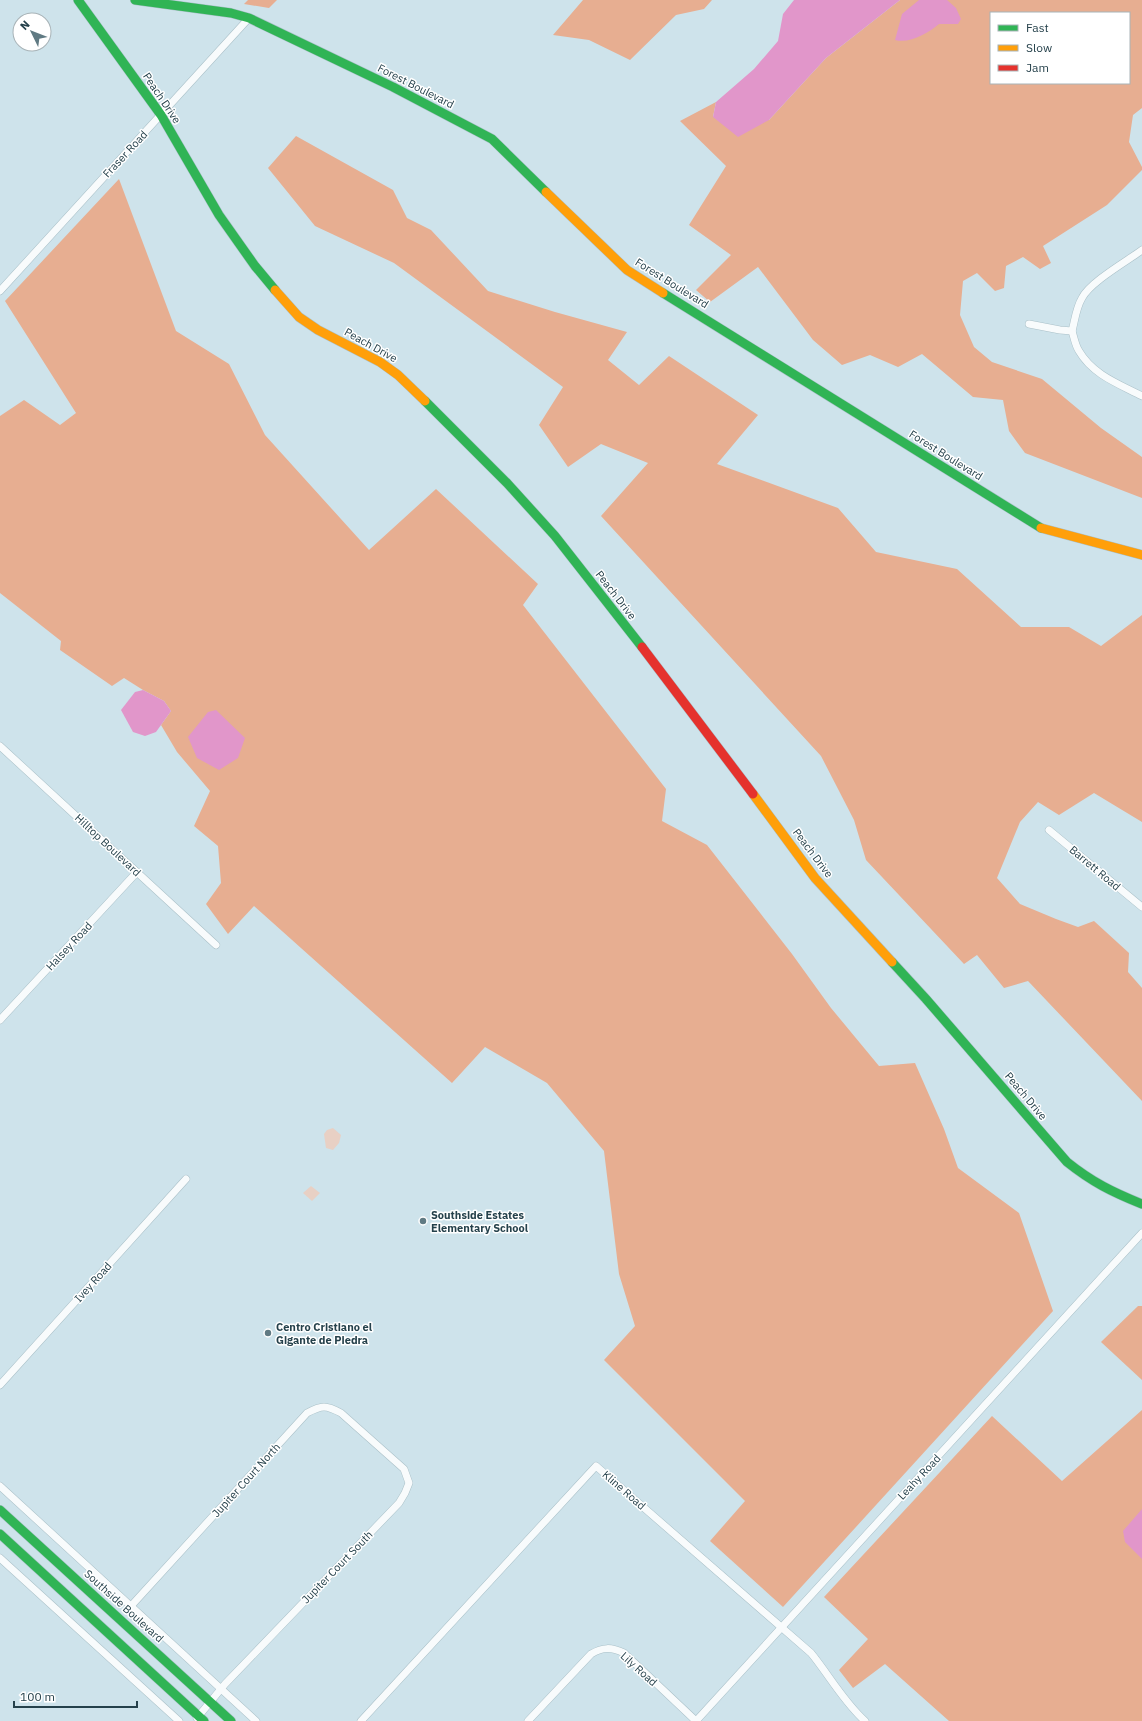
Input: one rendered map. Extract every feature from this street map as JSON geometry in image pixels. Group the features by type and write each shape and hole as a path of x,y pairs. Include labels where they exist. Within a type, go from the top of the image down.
{"main road":[{"name":"Peach Drive","path":"78,0 161,115 219,214 254,266 285,303 299,317 312,326 380,362 398,375 507,483 575,561 832,897 926,999 1067,1162 1087,1178 1117,1194 1142,1204"},
{"name":"Forest Boulevard","path":"135,0 231,13 250,18 393,88 492,139 627,270 1041,528 1142,555"},
{"name":"Southside Boulevard","path":"0,1510 231,1721"},
{"path":"0,1534 199,1720"}],"street":[{"name":"Fraser Road","path":"0,291 250,18"},
{"path":"1142,250 1090,287 1082,297 1072,331 1078,350 1089,366 1099,374 1142,396"},
{"path":"1029,324 1072,331"},
{"name":"Hilltop Boulevard","path":"0,746 216,945"},
{"name":"Barrett Road","path":"1049,830 1142,907"},
{"name":"Halsey Road","path":"0,1020 137,872"},
{"name":"Ivey Road","path":"0,1385 186,1179"},
{"name":"Leahy Road","path":"696,1721 1142,1233"},
{"name":"Jupiter Court North","path":"131,1606 307,1413 319,1407 330,1407 341,1413 373,1441"},
{"name":"Jupiter Court South","path":"199,1720 210,1702 221,1689 399,1503 409,1483 404,1469 373,1441"},
{"name":"Kline Road","path":"361,1721 596,1466 811,1653 849,1704 865,1721"},
{"path":"0,1486 256,1721"},
{"path":"0,1558 179,1721"},
{"name":"Lily Road","path":"528,1721 591,1654 604,1648 613,1648 624,1653 696,1721"}],"shaded area":[{"path":"248,0 277,0 269,8 244,4"},
{"path":"583,0 712,0 704,9 676,15 630,60 589,40 553,35"},
{"path":"794,0 900,0 826,58 769,120 738,137 713,117 716,102 754,69 778,41 783,14"},
{"path":"900,0 1142,0 1142,108 1133,115 1129,142 1142,167 1142,170 1107,205 1043,246 1051,263 1040,269 1023,257 1006,266 1004,288 995,291 977,273 963,281 960,315 974,347 992,362 1042,379 1101,428 1142,457 1142,498 1025,453 1009,431 1003,400 973,397 922,354 898,367 870,355 842,365 813,340 758,267 710,302 696,290 731,255 689,225 726,166 680,121 716,102 713,117 769,120 826,58"},
{"path":"919,0 947,0 956,8 961,19 958,24 939,24 930,31 913,39 901,41 895,40 902,14"},
{"path":"296,136 393,190 407,218 431,230 488,291 627,332 608,360 639,385 669,356 758,415 717,464 838,508 876,552 957,569 1021,627 1069,627 1101,646 1142,615 1142,822 1094,793 1059,815 1038,802 1020,822 997,878 1020,904 1078,927 1094,921 1129,953 1128,972 1142,988 1142,1101 1028,981 1004,988 977,955 964,964 866,860 854,820 821,756 601,516 648,463 601,444 568,467 539,425 563,387 394,263 315,226 268,168"},
{"path":"119,179 176,331 229,364 265,435 369,550 436,489 538,584 523,605 666,789 662,821 707,845 792,954 831,1008 879,1066 915,1063 944,1129 958,1168 1019,1213 1053,1311 783,1607 710,1541 745,1501 604,1360 635,1326 619,1274 604,1151 547,1083 485,1047 452,1083 254,906 228,934 206,904 221,883 218,846 194,826 210,791 177,752 161,725 171,711 164,701 124,678 112,686 60,650 61,641 0,593 0,416 24,400 60,425 76,413 5,301"},
{"path":"143,690 164,701 171,711 156,732 145,736 133,732 121,710 135,692"},
{"path":"216,710 245,738 238,758 219,770 197,758 188,737 208,712"},
{"path":"333,1128 341,1135 339,1143 333,1150 326,1148 324,1134 327,1130"},
{"path":"311,1186 320,1193 312,1201 303,1193"},
{"path":"1138,1306 1142,1306 1142,1380 1101,1342"},
{"path":"1142,1410 1142,1721 949,1721 885,1664 853,1688 839,1670 868,1639 824,1597 992,1416 1062,1481"},
{"path":"1142,1509 1142,1559 1125,1542 1123,1531"}],"traffic: fast":[{"path":"78,0 161,115 219,215 255,266 275,290"},
{"path":"135,0 231,13 249,18 393,87 492,139 546,192"},
{"path":"663,293 1041,528"},
{"path":"425,401 507,483 555,536 642,647"},
{"path":"892,962 926,999 1067,1162 1103,1186 1142,1204"},
{"path":"0,1510 231,1721"},
{"path":"0,1534 204,1721"}],"traffic: slow":[{"path":"546,192 627,270 663,293"},
{"path":"275,290 299,317 318,330 380,362 398,375 425,401"},
{"path":"1041,528 1142,555"},
{"path":"753,794 815,878 892,962"}],"traffic: jam":[{"path":"642,647 753,794"}],"place":[{"name":"Southside Estates Elementary School","path":"423,1221"},
{"name":"Centro Cristiano el Gigante de Piedra","path":"268,1333"}]}
